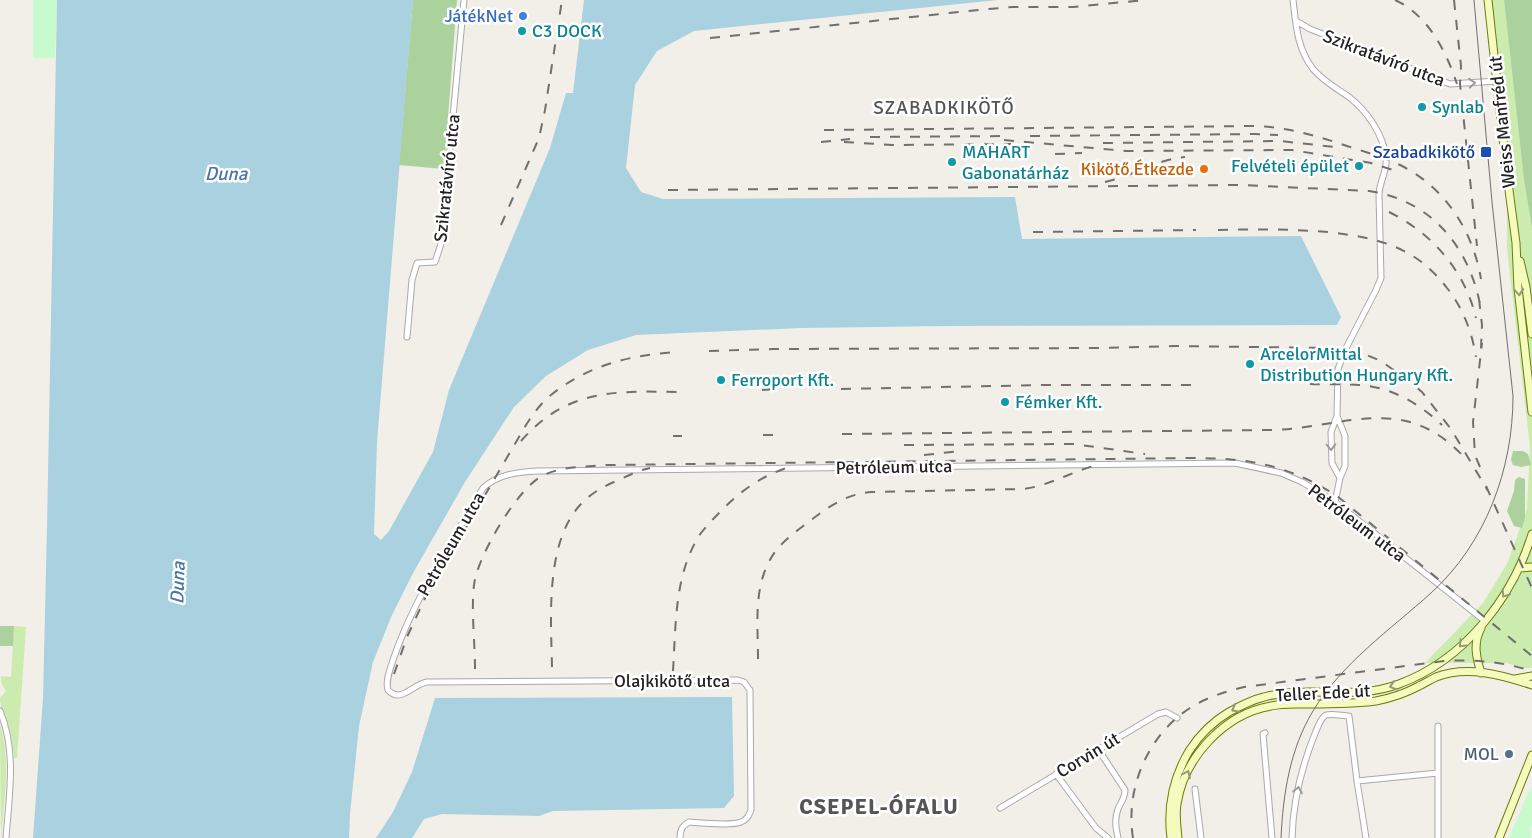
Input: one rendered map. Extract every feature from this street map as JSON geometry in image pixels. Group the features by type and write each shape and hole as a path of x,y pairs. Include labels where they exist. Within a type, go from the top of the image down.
{"main road":[{"name":"Weiss Manfréd út","path":"1488,0 1516,243 1518,288 1532,412"},
{"name":"Weiss Manfréd út","path":"1516,243 1526,287 1532,334"},
{"path":"1530,685 1481,672 1477,660 1476,642 1485,621 1500,602 1519,568 1532,534"},
{"path":"1519,568 1532,567"},
{"name":"Teller Ede út","path":"1171,838 1170,809 1172,789 1182,764 1200,734 1218,718 1246,703 1264,697 1293,693 1374,691 1398,685 1444,661 1485,621"},
{"name":"Teller Ede út","path":"1178,838 1177,805 1185,776 1196,756 1220,730 1235,720 1270,706 1367,702 1400,694 1451,672 1481,672"},
{"path":"1512,680 1532,676"},
{"path":"1499,838 1532,755"}],"street":[{"name":"Szikratávíró utca","path":"407,337 412,280 417,263 435,262 441,244 464,0"},
{"path":"1293,0 1300,46 1311,66 1323,79 1353,101 1367,115 1377,131 1386,159 1378,195 1381,278 1345,350 1338,369 1337,416 1331,432 1332,463 1340,478"},
{"name":"Szikratávíró utca","path":"1296,22 1446,82 1454,84 1497,81"},
{"path":"1528,378 1532,385"},
{"path":"1335,502 1340,478 1345,466 1344,436 1337,416"},
{"name":"Petróleum utca","path":"388,690 387,683 393,661 420,595 482,488 493,480 508,475 538,471 1234,463 1281,473 1302,482 1335,502 1485,621"},
{"name":"Olajkikötő utca","path":"388,690 391,694 401,695 416,685 427,682 738,680 744,682 750,690 751,810 748,817 742,822 689,822 680,831 680,838"},
{"path":"0,711 5,724 11,761 6,838"},
{"name":"Corvin út","path":"1000,808 1158,714 1166,712 1177,718"},
{"path":"1292,838 1299,782 1317,728 1326,715 1349,716 1356,781 1366,838"},
{"path":"1438,726 1438,838"},
{"path":"1265,733 1263,734 1272,838"},
{"path":"1098,749 1125,790 1116,818 1115,826 1118,838"},
{"path":"1356,781 1438,773"},
{"path":"1056,774 1096,828 1108,838"},
{"path":"1195,789 1201,838"}],"green space":[{"path":"33,0 57,0 55,58 33,58"},
{"path":"413,0 457,0 444,169 399,165"},
{"path":"1488,0 1504,0 1524,180 1532,228 1532,668 1506,663 1425,663 1483,603 1507,564 1527,509 1530,447 1507,249 1507,175"},
{"path":"1504,0 1532,0 1532,228 1524,180"},
{"path":"1513,451 1523,451 1528,454 1531,465 1521,467 1513,465 1511,460"},
{"path":"1519,477 1525,479 1525,518 1522,528 1514,526 1507,511 1514,491 1515,480"},
{"path":"0,626 14,626 13,646 0,646"},
{"path":"14,626 26,627 17,758 14,758 11,735 1,707 0,698 6,691 1,682 1,676 11,677"},
{"path":"0,724 6,766 1,838"},
{"path":"1532,787 1531,838 1509,838 1528,793"}],"water":[{"name":"Duna","path":"57,0 413,0 377,442 374,534 381,540 389,531 433,452 449,390 550,148 566,93 573,93 584,0 998,0 694,31 657,51 635,85 626,168 641,192 663,199 1015,197 1022,239 1301,236 1341,317 1337,325 801,328 636,335 588,350 546,376 514,407 465,482 413,573 392,615 373,662 359,726 349,838 33,838 43,698"},
{"path":"732,697 734,796 724,808 553,811 539,816 442,814 424,819 412,838 376,838 393,812 412,772 435,698"}],"tram line":[{"path":"1281,838 1286,788 1293,756 1313,711 1352,662 1431,593 1467,551 1493,503 1508,451 1513,396 1492,202 1474,0"}],"railway":[{"path":"501,225 539,138 562,0"},
{"path":"710,38 988,9 1073,7 1145,0"},
{"path":"1395,0 1407,7 1426,24 1441,47 1457,84"},
{"path":"1454,0 1461,66 1460,84 1477,246"},
{"path":"824,130 1255,126 1279,128 1302,133 1369,153 1404,167 1419,176 1445,200 1456,214 1472,245 1481,279"},
{"path":"1030,136 1278,135"},
{"path":"870,137 1010,136"},
{"path":"821,142 850,139"},
{"path":"1004,140 1126,151 1292,150 1371,163 1399,172"},
{"path":"1103,143 1280,141 1335,147"},
{"path":"844,142 893,145 1011,144"},
{"path":"1055,154 1082,153"},
{"path":"1105,182 1164,161 1185,157"},
{"path":"668,190 1241,185 1369,191 1391,196 1410,204 1428,215 1443,229 1456,245 1466,263 1480,304"},
{"path":"1389,212 1419,231 1433,242 1444,255 1464,285 1476,318"},
{"path":"1218,230 1273,229 1328,232 1379,241 1408,253 1435,274 1453,296 1466,321 1476,357"},
{"path":"1033,232 1196,230"},
{"path":"1479,299 1482,325 1481,348"},
{"path":"1480,467 1475,455 1473,422 1482,343"},
{"path":"709,351 1174,346 1335,348 1364,354 1381,361 1422,392 1451,429 1488,491"},
{"path":"394,674 407,637 426,596 526,425 541,405 565,385 596,369 645,355 680,352"},
{"path":"1310,384 1362,385 1389,391 1417,405 1442,425"},
{"path":"841,389 1046,385 1191,385"},
{"path":"762,390 776,389"},
{"path":"521,441 538,424 556,411 594,396 635,392 681,392"},
{"path":"842,434 1274,430 1373,418 1396,419 1419,425 1441,437 1463,456"},
{"path":"763,435 776,435"},
{"path":"673,436 682,436"},
{"path":"904,445 1074,444 1145,454"},
{"path":"924,455 961,451"},
{"path":"475,669 474,585 482,558 510,509 532,483 542,476 565,469 606,465 1190,458 1230,459 1266,465 1301,477 1337,496 1532,656"},
{"path":"758,659 758,601 760,587 770,560 789,537 831,506 854,495 871,492 1024,489 1101,464"},
{"path":"673,671 676,618 681,582 692,549 701,533 724,508 747,488 773,473 793,466"},
{"path":"552,667 552,582 555,560 569,521 580,505 594,493 605,486 650,468"},
{"path":"1486,486 1532,588"},
{"path":"1133,838 1131,819 1136,782 1151,748 1175,719 1196,704 1210,698 1244,687 1444,661 1467,660 1489,662 1532,671"}],"place":[{"name":"JátékNet","path":"523,16"},
{"name":"C3 DOCK","path":"522,31"},
{"name":"Synlab","path":"1422,107"},
{"name":"Szabadkikötő","path":"1486,152"},
{"name":"MAHART Gabonatárház","path":"952,162"},
{"name":"Felvételi épület","path":"1359,166"},
{"name":"Kikötő Étkezde","path":"1204,169"},
{"name":"ArcelorMittal Distribution Hungary Kft.","path":"1250,364"},
{"name":"Ferroport Kft.","path":"721,380"},
{"name":"Fémker Kft.","path":"1005,402"},
{"name":"MOL","path":"1509,754"}],"district":[{"name":"SZABADKIKÖTŐ","path":"944,107"},
{"name":"CSEPEL-ÓFALU","path":"879,806"}]}
